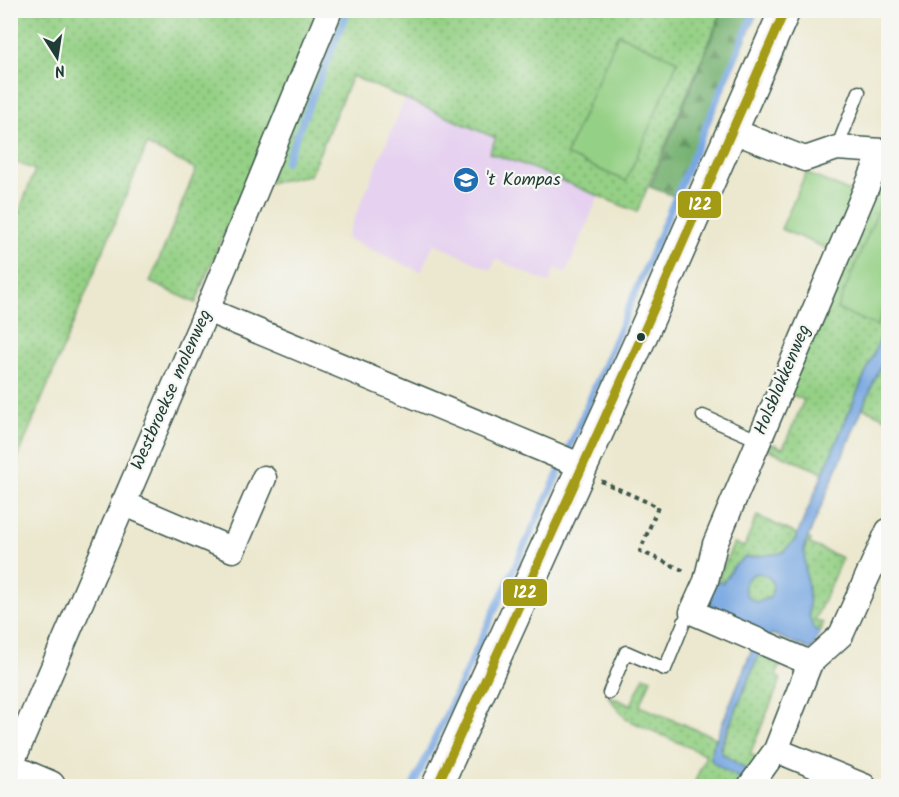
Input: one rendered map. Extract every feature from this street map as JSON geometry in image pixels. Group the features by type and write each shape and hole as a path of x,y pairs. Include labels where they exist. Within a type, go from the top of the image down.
{"street":[{"name":"Westbroekse molenweg","path":"10,768 207,310 330,10"},
{"path":"437,786 734,131 785,10"},
{"path":"734,131 805,159 837,148 885,152"},
{"name":"Holsblokkenweg","path":"692,612 706,581 715,544 758,440 885,152"},
{"path":"207,310 579,473"},
{"path":"123,503 233,550 264,478"},
{"path":"754,781 776,750 810,663 841,635 888,531"},
{"path":"692,612 810,663"},
{"path":"776,750 864,786"},
{"path":"10,768 50,786"}],"lane":[{"path":"837,148 859,92"},
{"path":"703,416 758,440"},
{"name":"Holsblokkenweg","path":"609,693 626,652 665,669 685,620 692,612"}],"path":[{"path":"579,473 586,485 590,476 658,507 640,550 706,581"}],"shaded area":[{"name":"'t Kompas","path":"405,99 496,139 490,153 599,196 566,273 555,268 549,283 496,259 491,270 434,243 421,272 346,238"}],"green space":[{"path":"723,10 758,11 677,197 650,187"},
{"path":"10,11 319,11 196,303 150,282 196,169 147,145 11,474 11,233 35,170 11,160"},
{"path":"337,11 722,11 637,212 522,164 489,153 496,138 352,76 310,175 267,183"},
{"path":"618,34 678,61 626,181 566,155"},
{"path":"888,170 888,320 823,473 765,448 767,442 783,448 804,400 788,393 882,175"},
{"path":"806,173 855,194 830,250 781,229"},
{"path":"886,192 888,193 888,299 877,326 837,309"},
{"path":"888,348 888,419 863,408"},
{"path":"757,516 797,534 795,540 782,553 744,558 733,567 723,584 717,581 734,543 744,547"},
{"path":"807,538 811,540 810,544 842,558 815,620 823,623 820,632 813,628 809,615 804,557"},
{"path":"759,572 769,577 774,587 769,597 759,602 749,597 744,587 749,577"},
{"path":"760,652 782,661 776,676 781,679 750,754 761,759 751,774 720,751"},
{"path":"644,676 651,679 640,706 716,738 711,759 745,782 742,786 693,786 706,755 626,719 608,696 631,705"}],"water":[{"path":"888,320 888,348 804,547 809,615 813,628 820,632 812,650 772,634 760,652 720,747 722,754 773,786 752,786 715,764 711,759 711,752 758,634 753,631 754,625 707,604 717,581 723,583 733,567 744,558 782,553 795,540","holes":["763,574 772,581 772,593 770,598 756,602 747,595 745,587 752,575"]}],"waterway":[{"path":"286,162 348,10"},
{"path":"413,786 558,474 755,10"}],"transit line":[{"name":"122","path":"437,786 641,338 785,10"}],"place":[{"name":"'t Kompas","path":"466,180"}]}
